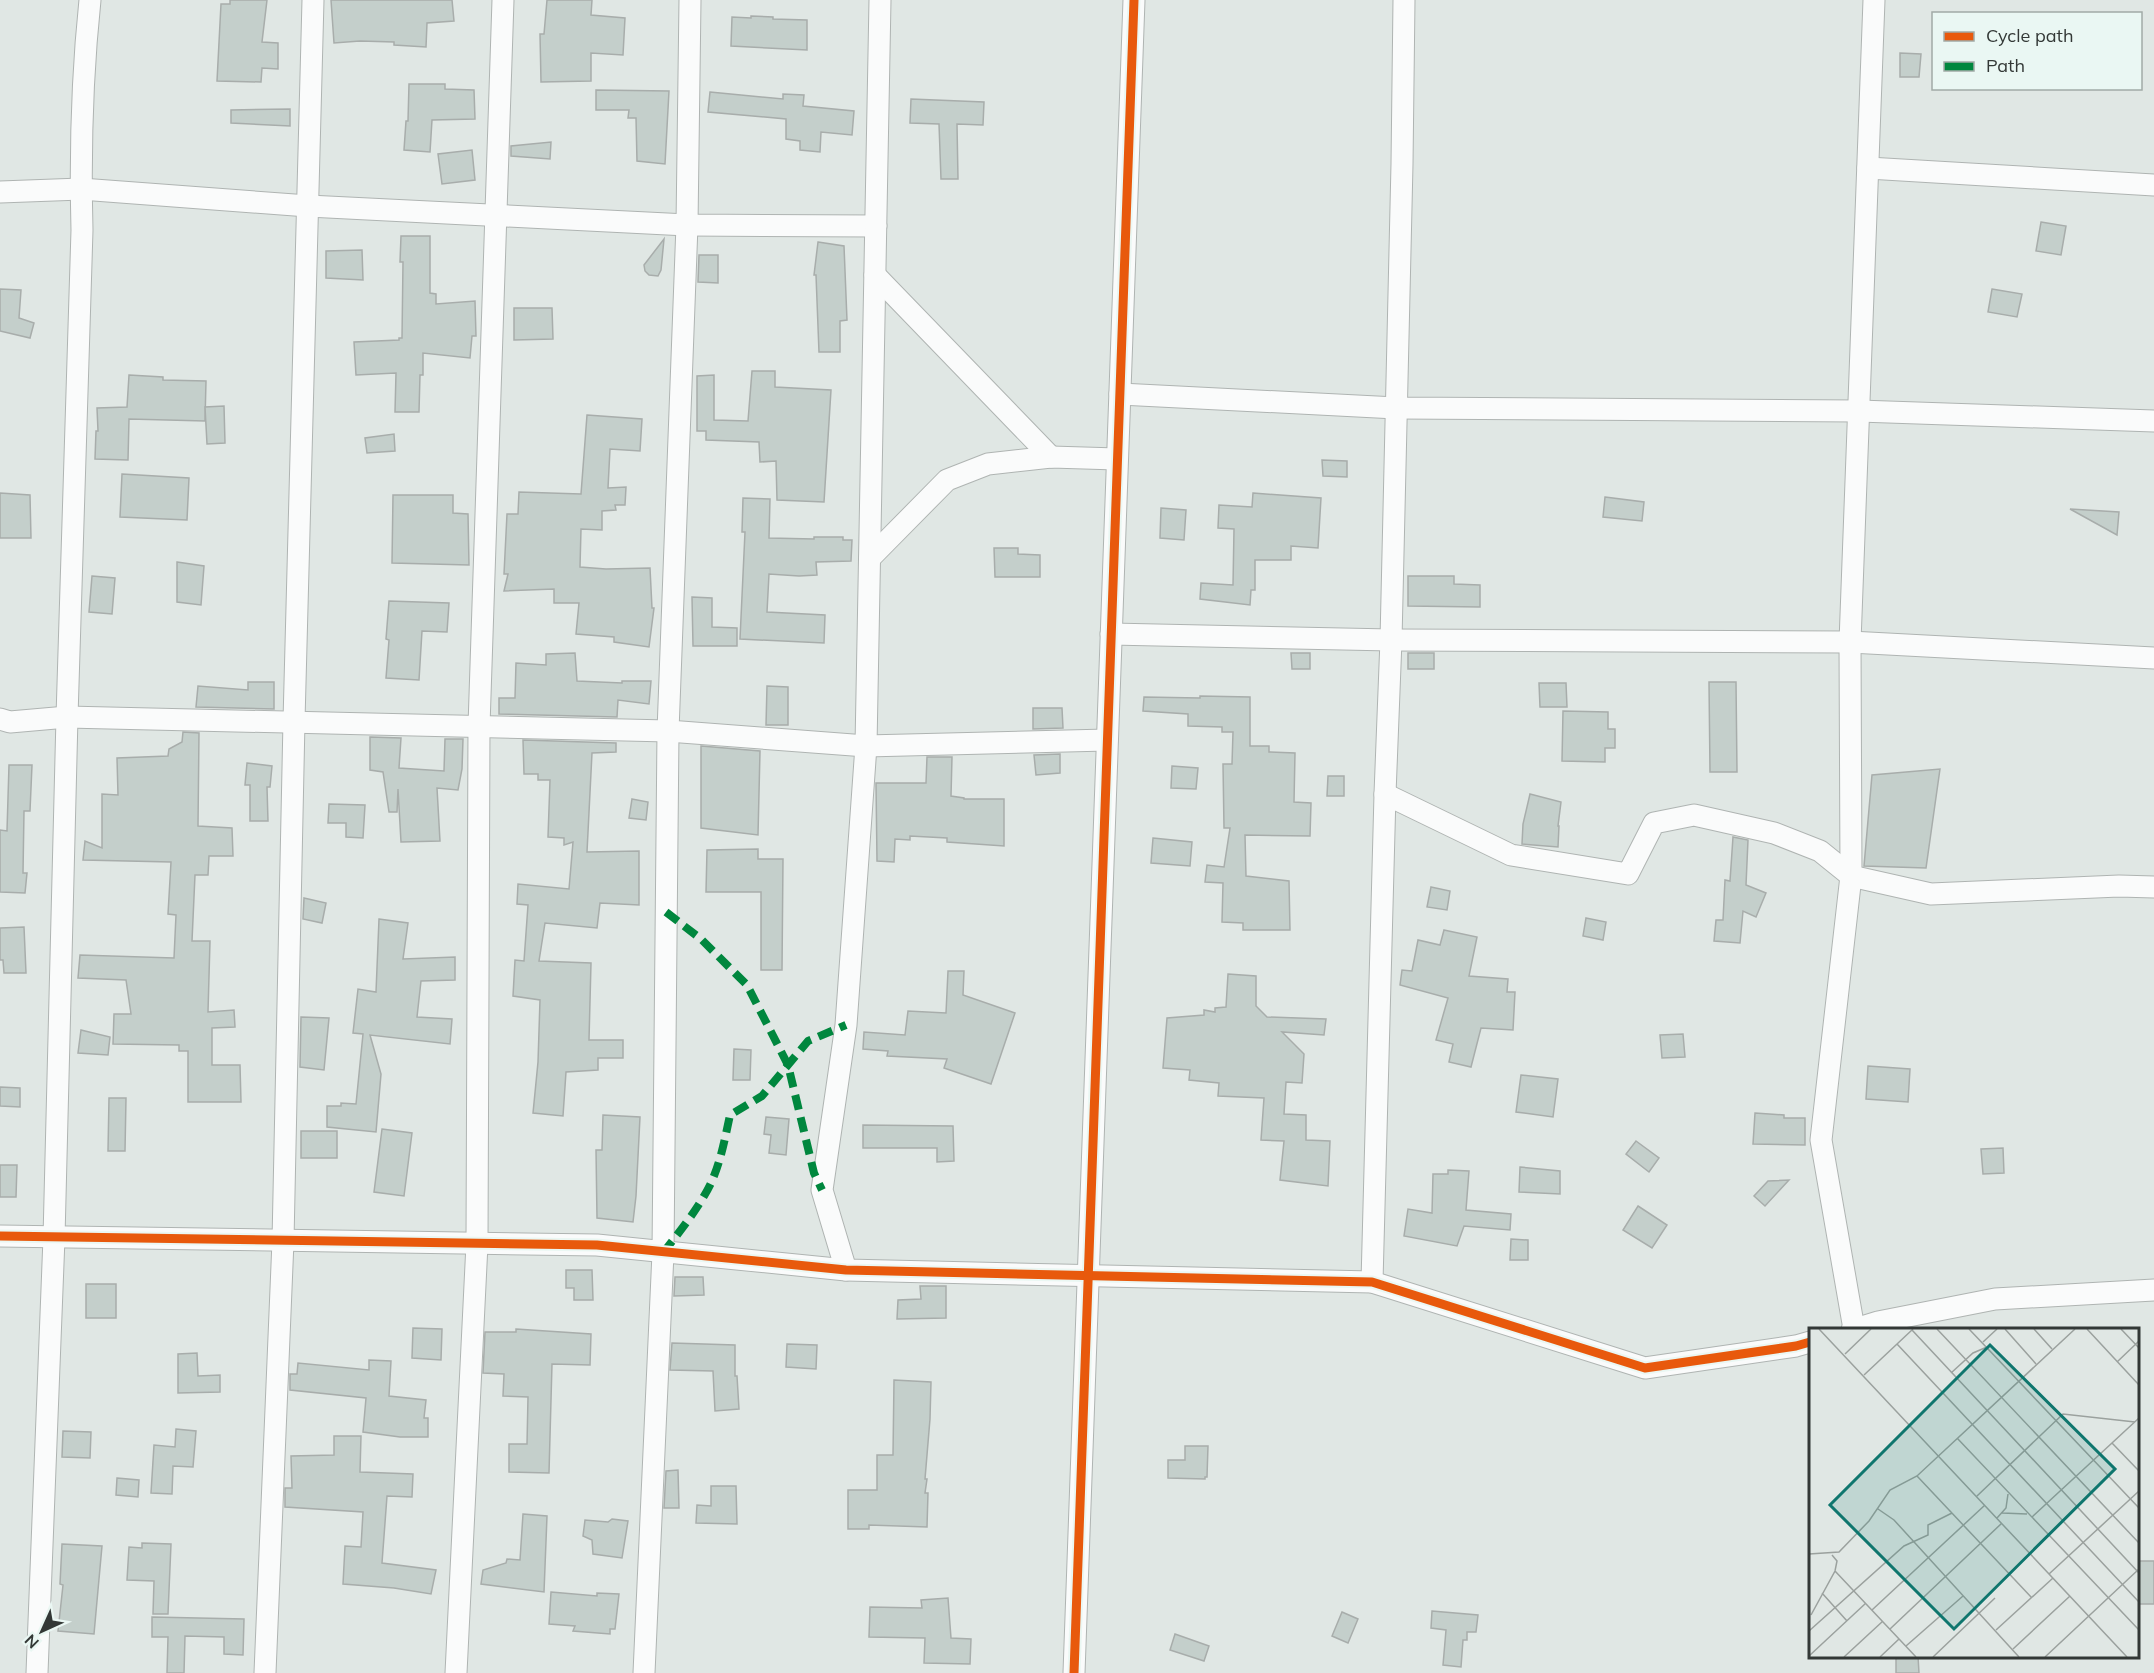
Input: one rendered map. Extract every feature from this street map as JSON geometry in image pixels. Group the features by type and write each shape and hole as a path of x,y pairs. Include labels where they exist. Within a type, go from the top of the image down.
{"street":[{"path":"37,1672 54,1238 66,717 82,242 84,53 90,0"},
{"path":"265,1673 283,1241 313,0"},
{"path":"456,1673 477,1244 479,726 503,0"},
{"path":"644,1673 663,1253 668,731 687,225 690,0"},
{"path":"846,1270 822,1190 846,1025 866,746 880,0"},
{"path":"1074,1673 1134,0"},
{"path":"1372,1282 1391,640 1404,0"},
{"path":"1853,1328 1821,1140 1851,876 1850,642 1874,0"},
{"path":"1868,168 2154,185"},
{"path":"0,192 81,189 308,206 687,225 876,226"},
{"path":"875,275 1052,457"},
{"path":"1120,394 1396,408 1859,411 2154,421"},
{"path":"870,558 947,480 988,464 1052,457 1117,459"},
{"path":"1111,634 1391,640 1850,642 2154,658"},
{"path":"0,719 10,722 66,717 294,721 668,731 866,746 1107,740"},
{"path":"1385,794 1511,855 1628,874 1654,823 1694,815 1774,833 1820,851 1851,876 1931,894 2119,886 2154,887"},
{"path":"0,1236 597,1245 663,1253 766,1260 846,1270 1372,1282 1645,1368 1809,1342"},
{"path":"1857,1328 1995,1299 2154,1290"}],"building":[{"path":"230,0 267,0 262,42 278,43 278,69 262,68 261,82 217,81 221,4 230,4"},
{"path":"331,0 452,0 454,21 427,23 426,47 394,45 394,42 334,43"},
{"path":"547,0 592,0 591,15 625,18 623,55 591,53 591,81 541,82 540,34 544,34"},
{"path":"751,16 807,20 807,50 731,46 732,17 751,18"},
{"path":"1900,53 1921,54 1919,77 1900,77"},
{"path":"409,84 445,84 445,89 474,90 475,119 432,120 430,152 404,150"},
{"path":"596,90 669,91 665,164 637,161 636,118 628,118 629,110 596,110"},
{"path":"710,92 783,99 783,94 804,95 803,106 854,111 852,135 821,132 820,152 800,150 800,141 786,139 786,119 708,112"},
{"path":"911,99 984,102 983,125 957,124 958,179 941,179 939,124 910,123"},
{"path":"290,109 290,126 231,123 231,110"},
{"path":"551,142 550,159 511,156 511,146"},
{"path":"472,150 475,180 442,184 438,154"},
{"path":"2041,222 2066,226 2061,255 2036,251"},
{"path":"401,236 430,236 430,293 436,294 436,304 475,301 476,336 472,336 470,358 423,353 419,412 395,412 396,373 356,375 354,342 402,338"},
{"path":"664,239 661,270 658,276 649,275 644,265"},
{"path":"818,242 844,246 847,320 840,321 840,352 819,352 816,275 814,275"},
{"path":"362,250 363,280 326,278 326,251"},
{"path":"699,255 718,255 718,283 698,282"},
{"path":"0,289 21,290 19,318 34,323 30,338 0,331"},
{"path":"1992,289 2022,294 2017,317 1988,312"},
{"path":"514,308 552,308 553,339 514,340"},
{"path":"752,371 775,371 775,387 831,390 824,502 777,500 776,461 760,462 759,442 706,440 706,431 697,431 697,376 714,375 714,420 748,421"},
{"path":"129,375 163,377 163,380 206,381 205,421 129,419 128,460 95,459 96,431 98,431 97,408 127,407"},
{"path":"224,406 225,443 207,444 205,407"},
{"path":"587,415 642,419 640,451 610,449 608,488 626,487 625,505 615,505 616,510 602,511 602,530 581,529 580,567 650,568 652,608 654,608 649,647 614,642 614,637 576,634 579,603 554,603 554,589 504,591 508,574 504,574 507,514 518,514 519,492 581,494"},
{"path":"394,434 395,451 367,453 365,438"},
{"path":"1322,460 1347,461 1347,477 1323,476"},
{"path":"122,474 189,478 187,520 120,517"},
{"path":"0,493 30,495 31,538 0,538"},
{"path":"1253,493 1321,498 1318,548 1291,546 1291,560 1255,560 1255,590 1251,590 1250,605 1200,599 1201,583 1233,585 1234,529 1218,528 1219,505 1252,507"},
{"path":"393,495 453,495 453,513 468,514 469,565 392,563"},
{"path":"1605,497 1644,502 1642,521 1603,517"},
{"path":"743,498 770,499 769,538 843,537 843,540 852,540 851,561 816,562 817,575 769,574 767,612 825,615 824,643 740,639 745,532 742,532"},
{"path":"1161,508 1186,510 1184,540 1160,538"},
{"path":"2070,509 2119,512 2117,535"},
{"path":"994,548 1018,548 1018,554 1040,555 1040,577 995,577"},
{"path":"177,562 204,566 201,605 177,602"},
{"path":"92,576 115,578 112,614 89,612"},
{"path":"1408,576 1454,576 1454,584 1480,585 1480,607 1408,606"},
{"path":"692,597 712,598 712,627 737,628 737,646 693,646"},
{"path":"389,601 449,603 447,632 422,631 419,680 386,678"},
{"path":"575,653 577,681 622,683 622,681 651,681 649,704 618,700 617,717 499,714 499,698 515,698 516,663 546,665 546,654"},
{"path":"1291,653 1310,653 1310,669 1292,669"},
{"path":"1408,653 1434,653 1434,669 1408,669"},
{"path":"248,682 274,682 274,709 196,707 198,686 248,690"},
{"path":"1709,682 1736,682 1737,772 1710,772"},
{"path":"1539,683 1566,683 1567,707 1540,707"},
{"path":"767,686 788,687 788,725 766,725"},
{"path":"1200,696 1250,697 1250,746 1269,746 1269,752 1295,753 1294,802 1311,803 1310,836 1245,835 1246,876 1289,881 1290,930 1243,930 1243,923 1222,922 1223,883 1205,882 1207,865 1224,867 1230,828 1224,828 1223,764 1232,764 1233,732 1222,732 1222,727 1188,726 1188,714 1143,711 1144,697 1200,698"},
{"path":"1033,708 1062,708 1063,728 1033,729"},
{"path":"1563,711 1608,712 1608,729 1615,729 1615,748 1605,748 1605,762 1562,761"},
{"path":"183,732 199,733 198,826 232,828 233,856 209,856 208,875 195,875 192,941 210,941 208,1012 234,1010 235,1027 212,1028 212,1065 240,1065 241,1102 188,1102 188,1051 179,1051 179,1045 113,1044 114,1014 131,1014 126,980 78,978 80,955 174,958 176,915 168,914 171,862 83,860 85,841 102,848 102,794 118,795 117,758 168,756 169,749 182,742"},
{"path":"370,737 401,738 399,768 444,771 445,739 463,739 462,769 458,790 437,788 440,841 401,842 398,789 397,812 389,812 383,772 370,770"},
{"path":"523,740 616,743 616,752 592,753 587,852 639,851 639,905 600,903 597,928 545,923 539,961 591,963 589,1040 623,1040 623,1058 598,1058 598,1070 566,1072 563,1116 533,1113 538,1062 540,1000 513,996 515,960 524,961 528,905 517,904 518,884 569,889 573,842 564,845 564,838 548,837 550,780 538,780 538,774 524,774"},
{"path":"701,746 760,751 758,835 701,828"},
{"path":"1060,754 1060,773 1036,775 1034,755"},
{"path":"927,757 952,757 951,796 964,799 1004,799 1004,846 947,842 947,838 910,836 910,840 895,839 894,862 877,861 876,783 926,783"},
{"path":"247,763 272,766 270,787 267,787 268,821 250,821 250,785 245,785"},
{"path":"9,765 32,765 30,811 24,811 23,873 27,873 25,893 0,892 0,830 7,831"},
{"path":"1172,766 1198,768 1196,789 1171,788"},
{"path":"1940,769 1926,868 1864,866 1872,775"},
{"path":"1328,776 1344,776 1344,796 1327,796"},
{"path":"1530,794 1561,802 1558,847 1522,844 1523,824"},
{"path":"632,799 648,802 646,820 629,818"},
{"path":"329,804 365,805 363,838 346,837 346,823 328,823"},
{"path":"1733,837 1748,840 1746,885 1766,893 1756,917 1743,911 1740,943 1714,941 1716,920 1723,920 1725,880 1730,881"},
{"path":"1153,838 1192,842 1190,866 1151,863"},
{"path":"758,849 758,859 783,859 782,970 761,970 761,892 706,892 707,850"},
{"path":"1431,887 1450,891 1447,910 1427,907"},
{"path":"304,898 326,903 322,923 303,919"},
{"path":"1586,918 1606,922 1603,940 1583,936"},
{"path":"379,919 408,923 403,959 455,957 455,980 421,981 417,1017 452,1019 450,1044 370,1035 381,1074 376,1132 327,1127 327,1106 341,1106 341,1103 356,1104 363,1034 353,1033 358,989 376,992"},
{"path":"24,927 26,973 4,973 3,960 0,960 0,928"},
{"path":"1444,930 1477,937 1469,976 1508,979 1507,992 1515,992 1513,1030 1481,1028 1471,1067 1449,1062 1453,1044 1436,1040 1448,998 1400,985 1402,970 1412,971 1418,940 1440,945"},
{"path":"948,971 964,971 963,995 1015,1013 991,1084 944,1068 947,1059 887,1056 888,1051 863,1049 864,1032 905,1035 908,1011 946,1013"},
{"path":"1228,974 1256,976 1256,1006 1267,1017 1326,1019 1324,1035 1282,1032 1304,1054 1302,1083 1286,1082 1284,1114 1306,1115 1306,1140 1330,1141 1328,1186 1280,1180 1284,1141 1261,1140 1264,1098 1218,1096 1219,1083 1189,1080 1190,1070 1163,1068 1167,1018 1204,1015 1204,1010 1215,1012 1215,1008 1226,1007"},
{"path":"301,1017 329,1018 324,1070 300,1067"},
{"path":"81,1030 110,1037 108,1055 78,1053"},
{"path":"1683,1034 1685,1057 1662,1058 1660,1035"},
{"path":"734,1049 751,1050 750,1080 733,1080"},
{"path":"1868,1066 1910,1069 1908,1102 1866,1099"},
{"path":"1521,1075 1558,1079 1553,1117 1516,1112"},
{"path":"0,1087 20,1088 20,1107 0,1106"},
{"path":"109,1098 126,1098 125,1151 108,1151"},
{"path":"1755,1113 1784,1115 1784,1118 1805,1118 1805,1145 1753,1144"},
{"path":"603,1115 640,1117 633,1222 597,1218 596,1150 602,1150"},
{"path":"766,1117 789,1119 786,1155 769,1153 771,1135 764,1134"},
{"path":"863,1125 953,1126 954,1161 937,1162 937,1148 863,1148"},
{"path":"382,1129 412,1133 404,1196 374,1192"},
{"path":"301,1131 337,1131 337,1158 301,1158"},
{"path":"1636,1141 1659,1158 1649,1172 1626,1154"},
{"path":"2003,1148 2004,1173 1983,1174 1981,1149"},
{"path":"0,1165 17,1165 16,1197 0,1197"},
{"path":"1520,1167 1560,1171 1560,1194 1519,1192"},
{"path":"1448,1170 1469,1171 1466,1210 1511,1214 1510,1230 1464,1226 1457,1246 1404,1236 1408,1209 1432,1213 1433,1174 1448,1174"},
{"path":"1789,1180 1765,1206 1754,1196 1768,1181"},
{"path":"1638,1206 1667,1225 1652,1248 1623,1230"},
{"path":"1511,1239 1528,1240 1528,1260 1510,1260"},
{"path":"566,1270 592,1270 593,1300 574,1300 574,1288 566,1288"},
{"path":"675,1277 703,1277 704,1295 674,1296"},
{"path":"86,1284 116,1284 116,1318 86,1318"},
{"path":"920,1286 946,1286 946,1318 897,1319 898,1300 921,1299"},
{"path":"413,1328 442,1329 441,1360 412,1358"},
{"path":"516,1329 591,1334 590,1365 552,1364 549,1473 509,1472 509,1444 527,1444 528,1397 503,1396 504,1374 483,1373 485,1332 516,1332"},
{"path":"672,1343 735,1345 735,1376 737,1376 739,1409 715,1411 713,1371 670,1370"},
{"path":"787,1344 817,1345 816,1369 786,1367"},
{"path":"197,1353 198,1376 220,1375 220,1392 178,1393 178,1354"},
{"path":"369,1360 391,1361 389,1396 426,1400 424,1418 428,1418 428,1437 400,1437 363,1432 366,1398 290,1390 290,1374 297,1374 298,1363 369,1370"},
{"path":"894,1380 931,1382 925,1479 927,1479 925,1493 928,1493 927,1527 869,1525 869,1529 848,1529 848,1490 877,1490 877,1455 893,1455"},
{"path":"176,1429 196,1431 193,1467 173,1466 172,1494 151,1493 154,1445 175,1447"},
{"path":"63,1431 91,1432 90,1458 62,1457"},
{"path":"334,1436 361,1436 360,1472 413,1474 412,1497 387,1496 382,1563 436,1570 431,1594 343,1584 345,1546 361,1547 363,1512 285,1507 285,1488 292,1488 291,1456 334,1455"},
{"path":"1185,1446 1208,1446 1207,1477 1205,1479 1168,1478 1168,1460 1185,1460"},
{"path":"678,1470 679,1508 664,1508 666,1471"},
{"path":"117,1478 139,1480 138,1497 116,1495"},
{"path":"711,1486 736,1486 737,1524 696,1523 697,1505 711,1506"},
{"path":"523,1514 547,1516 544,1592 481,1584 483,1570 506,1563 507,1559 520,1560"},
{"path":"612,1519 628,1521 622,1558 593,1554 592,1540 583,1536 585,1520 608,1522"},
{"path":"142,1543 171,1544 168,1614 153,1614 154,1581 127,1580 129,1547 142,1548"},
{"path":"62,1544 102,1546 94,1634 58,1631 63,1585 60,1584"},
{"path":"2139,1561 2154,1561 2154,1604 2139,1604"},
{"path":"551,1592 597,1596 597,1593 619,1594 615,1629 610,1629 610,1634 573,1631 575,1626 549,1624"},
{"path":"948,1598 951,1638 971,1639 970,1664 924,1663 925,1638 869,1637 870,1607 922,1608 921,1600"},
{"path":"1432,1611 1478,1615 1476,1632 1467,1632 1467,1640 1463,1640 1461,1667 1443,1665 1446,1630 1431,1628"},
{"path":"1342,1612 1358,1619 1348,1643 1332,1636"},
{"path":"152,1617 244,1619 243,1655 224,1654 224,1637 185,1636 184,1673 167,1673 168,1637 152,1637"},
{"path":"1175,1634 1209,1646 1204,1661 1170,1650"},
{"path":"1896,1658 1918,1658 1919,1673 1896,1673"}],"marked path":[{"path":"666,912 701,939 747,985 788,1065 814,1173 822,1190"},
{"path":"663,1253 695,1210 711,1183 720,1158 730,1115 762,1096 808,1041 846,1025"}],"cycle path":[{"path":"1074,1673 1134,0"},
{"path":"0,1236 597,1245 846,1270 1372,1282 1645,1368 1809,1342"}]}
